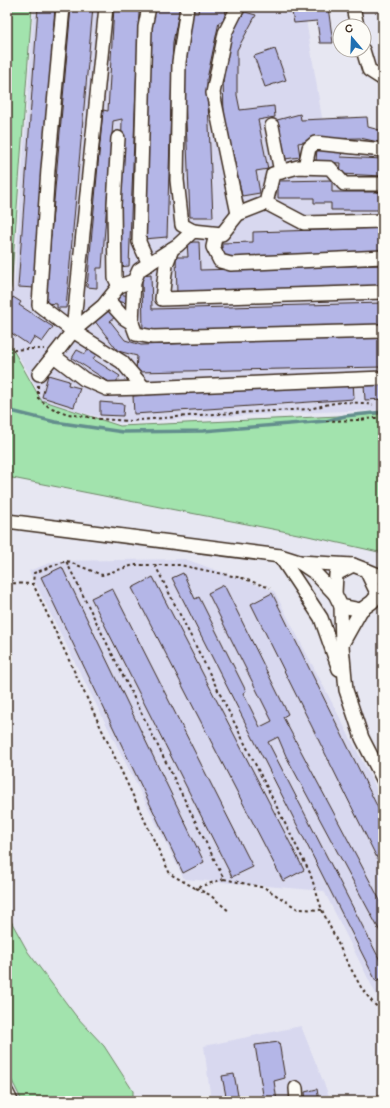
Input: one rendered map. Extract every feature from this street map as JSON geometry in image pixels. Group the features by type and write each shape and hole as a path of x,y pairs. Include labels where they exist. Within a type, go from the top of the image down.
{"street":[{"path":"62,7 48,170 39,305 72,331 122,362 144,388"},
{"path":"72,331 106,7"},
{"path":"149,7 145,27 139,242 149,264"},
{"path":"188,7 179,62 177,180 182,225 193,231 222,234 238,214 266,203 304,223 383,221"},
{"path":"238,7 225,32 213,92 238,214"},
{"path":"353,7 355,18"},
{"path":"365,58 369,70 383,79"},
{"path":"272,126 281,172"},
{"path":"118,138 114,205 115,278 119,286"},
{"path":"305,167 309,148 315,143 383,150"},
{"path":"266,203 273,174 298,167 330,168 344,184 383,184"},
{"path":"193,231 172,249 139,270 134,281 132,323 136,334 153,336 383,330"},
{"path":"216,234 213,247 220,261 231,264 383,257"},
{"path":"172,249 166,265 162,299 383,292"},
{"path":"39,374 72,331 102,306 119,286 134,281"},
{"path":"108,300 124,318 132,323"},
{"path":"54,356 84,379 107,389 383,378"},
{"path":"7,521 280,556 299,562 353,565 383,577"},
{"path":"280,556 321,618 362,738 383,779"},
{"path":"299,562 314,572 338,600 361,610"},
{"path":"346,690 336,574 353,565"},
{"path":"342,646 361,610 380,594 366,570"},
{"path":"7,1093 11,1101"}],"path":[{"path":"7,351 45,349 54,356"},
{"path":"39,374 38,398 49,407 68,414 100,419 130,421 198,415 310,410 329,404 343,402 373,405"},
{"path":"326,421 360,420 383,417"},
{"path":"66,561 224,879"},
{"path":"230,912 210,895 170,874 33,584 34,573 66,561 102,575 134,565 180,565 242,578 270,588"},
{"path":"155,565 301,854 310,873 322,910 362,989 374,1004 383,1012"},
{"path":"7,583 33,584"},
{"path":"195,888 224,879 265,888 298,909 322,910"}],"shaded area":[{"path":"34,7 304,7 322,118 383,143 383,410 286,413 119,423 41,400 36,386 7,336 7,301 14,289"},
{"path":"185,559 274,591 383,801 383,1008 324,891 184,879 29,571 55,561"},
{"path":"301,1026 331,1101 211,1101 204,1046"}],"green space":[{"path":"7,7 32,7 11,288 7,296"},
{"path":"7,339 41,400 120,426 383,414 383,553 308,536 7,477"},
{"path":"7,914 28,952 76,1016 104,1046 133,1091 133,1101 22,1101 7,1071"}],"building":[{"path":"38,7 55,7 35,288 18,287"},
{"path":"71,7 93,7 66,308 57,308 57,304 45,303"},
{"path":"114,7 141,7 139,13 129,266 119,267 122,119 113,121 102,268 97,268 97,288 87,287 103,110 108,111"},
{"path":"154,7 180,7 173,42 167,237 144,239 152,13"},
{"path":"199,7 227,7 223,22 219,22 207,79 213,217 190,217 184,73 193,13 198,13"},
{"path":"291,7 328,7 332,43 320,43 317,21 294,23"},
{"path":"245,12 256,15 237,50 237,95 240,110 274,106 275,117 258,120 268,169 256,171 260,193 242,196 224,115 223,78 226,53 231,31"},
{"path":"275,49 286,80 265,87 254,56"},
{"path":"300,114 301,120 367,117 368,127 383,131 383,143 360,138 322,139 298,143 300,157 285,159 277,120"},
{"path":"317,148 342,149 341,157 383,159 383,176 340,174 341,163 316,162"},
{"path":"332,180 332,192 383,192 383,210 331,210 331,203 314,203 314,198 278,198 278,181"},
{"path":"383,228 383,253 222,258 222,243 253,242 253,232"},
{"path":"187,242 199,242 200,270 383,265 383,288 177,294 176,257 188,257"},
{"path":"151,274 152,309 383,303 383,327 143,333 142,275"},
{"path":"115,293 129,296 128,303 114,301"},
{"path":"13,297 21,302 19,305 53,327 42,342 34,337 29,345 7,330 7,325 10,320 7,317 7,307"},
{"path":"109,310 115,317 110,321 125,340 141,345 383,336 383,367 136,372 137,356 118,351 94,320"},
{"path":"90,347 98,352 93,359 120,376 114,385 72,358 77,350 85,354"},
{"path":"48,375 69,381 68,385 80,388 74,407 42,397"},
{"path":"353,380 354,399 134,414 133,396"},
{"path":"383,383 383,399 365,400 364,384"},
{"path":"100,402 124,404 123,416 100,415"},
{"path":"62,567 204,862 183,873 41,577"},
{"path":"183,573 195,599 199,597 246,691 243,693 260,727 272,721 208,593 224,585 288,714 283,717 383,906 383,937 286,756 278,737 268,742 383,966 383,977 376,981 172,578"},
{"path":"153,577 304,870 283,881 132,588"},
{"path":"112,588 253,867 232,877 91,598"},
{"path":"272,593 383,818 383,870 251,604"},
{"path":"279,1042 285,1078 274,1081 277,1101 264,1101 255,1045"},
{"path":"234,1074 239,1101 227,1101 222,1076"},
{"path":"317,1089 319,1101 306,1101 305,1092"}],"waterway":[{"path":"7,410 55,422 123,432 203,431 326,421 345,416 383,412"}]}
